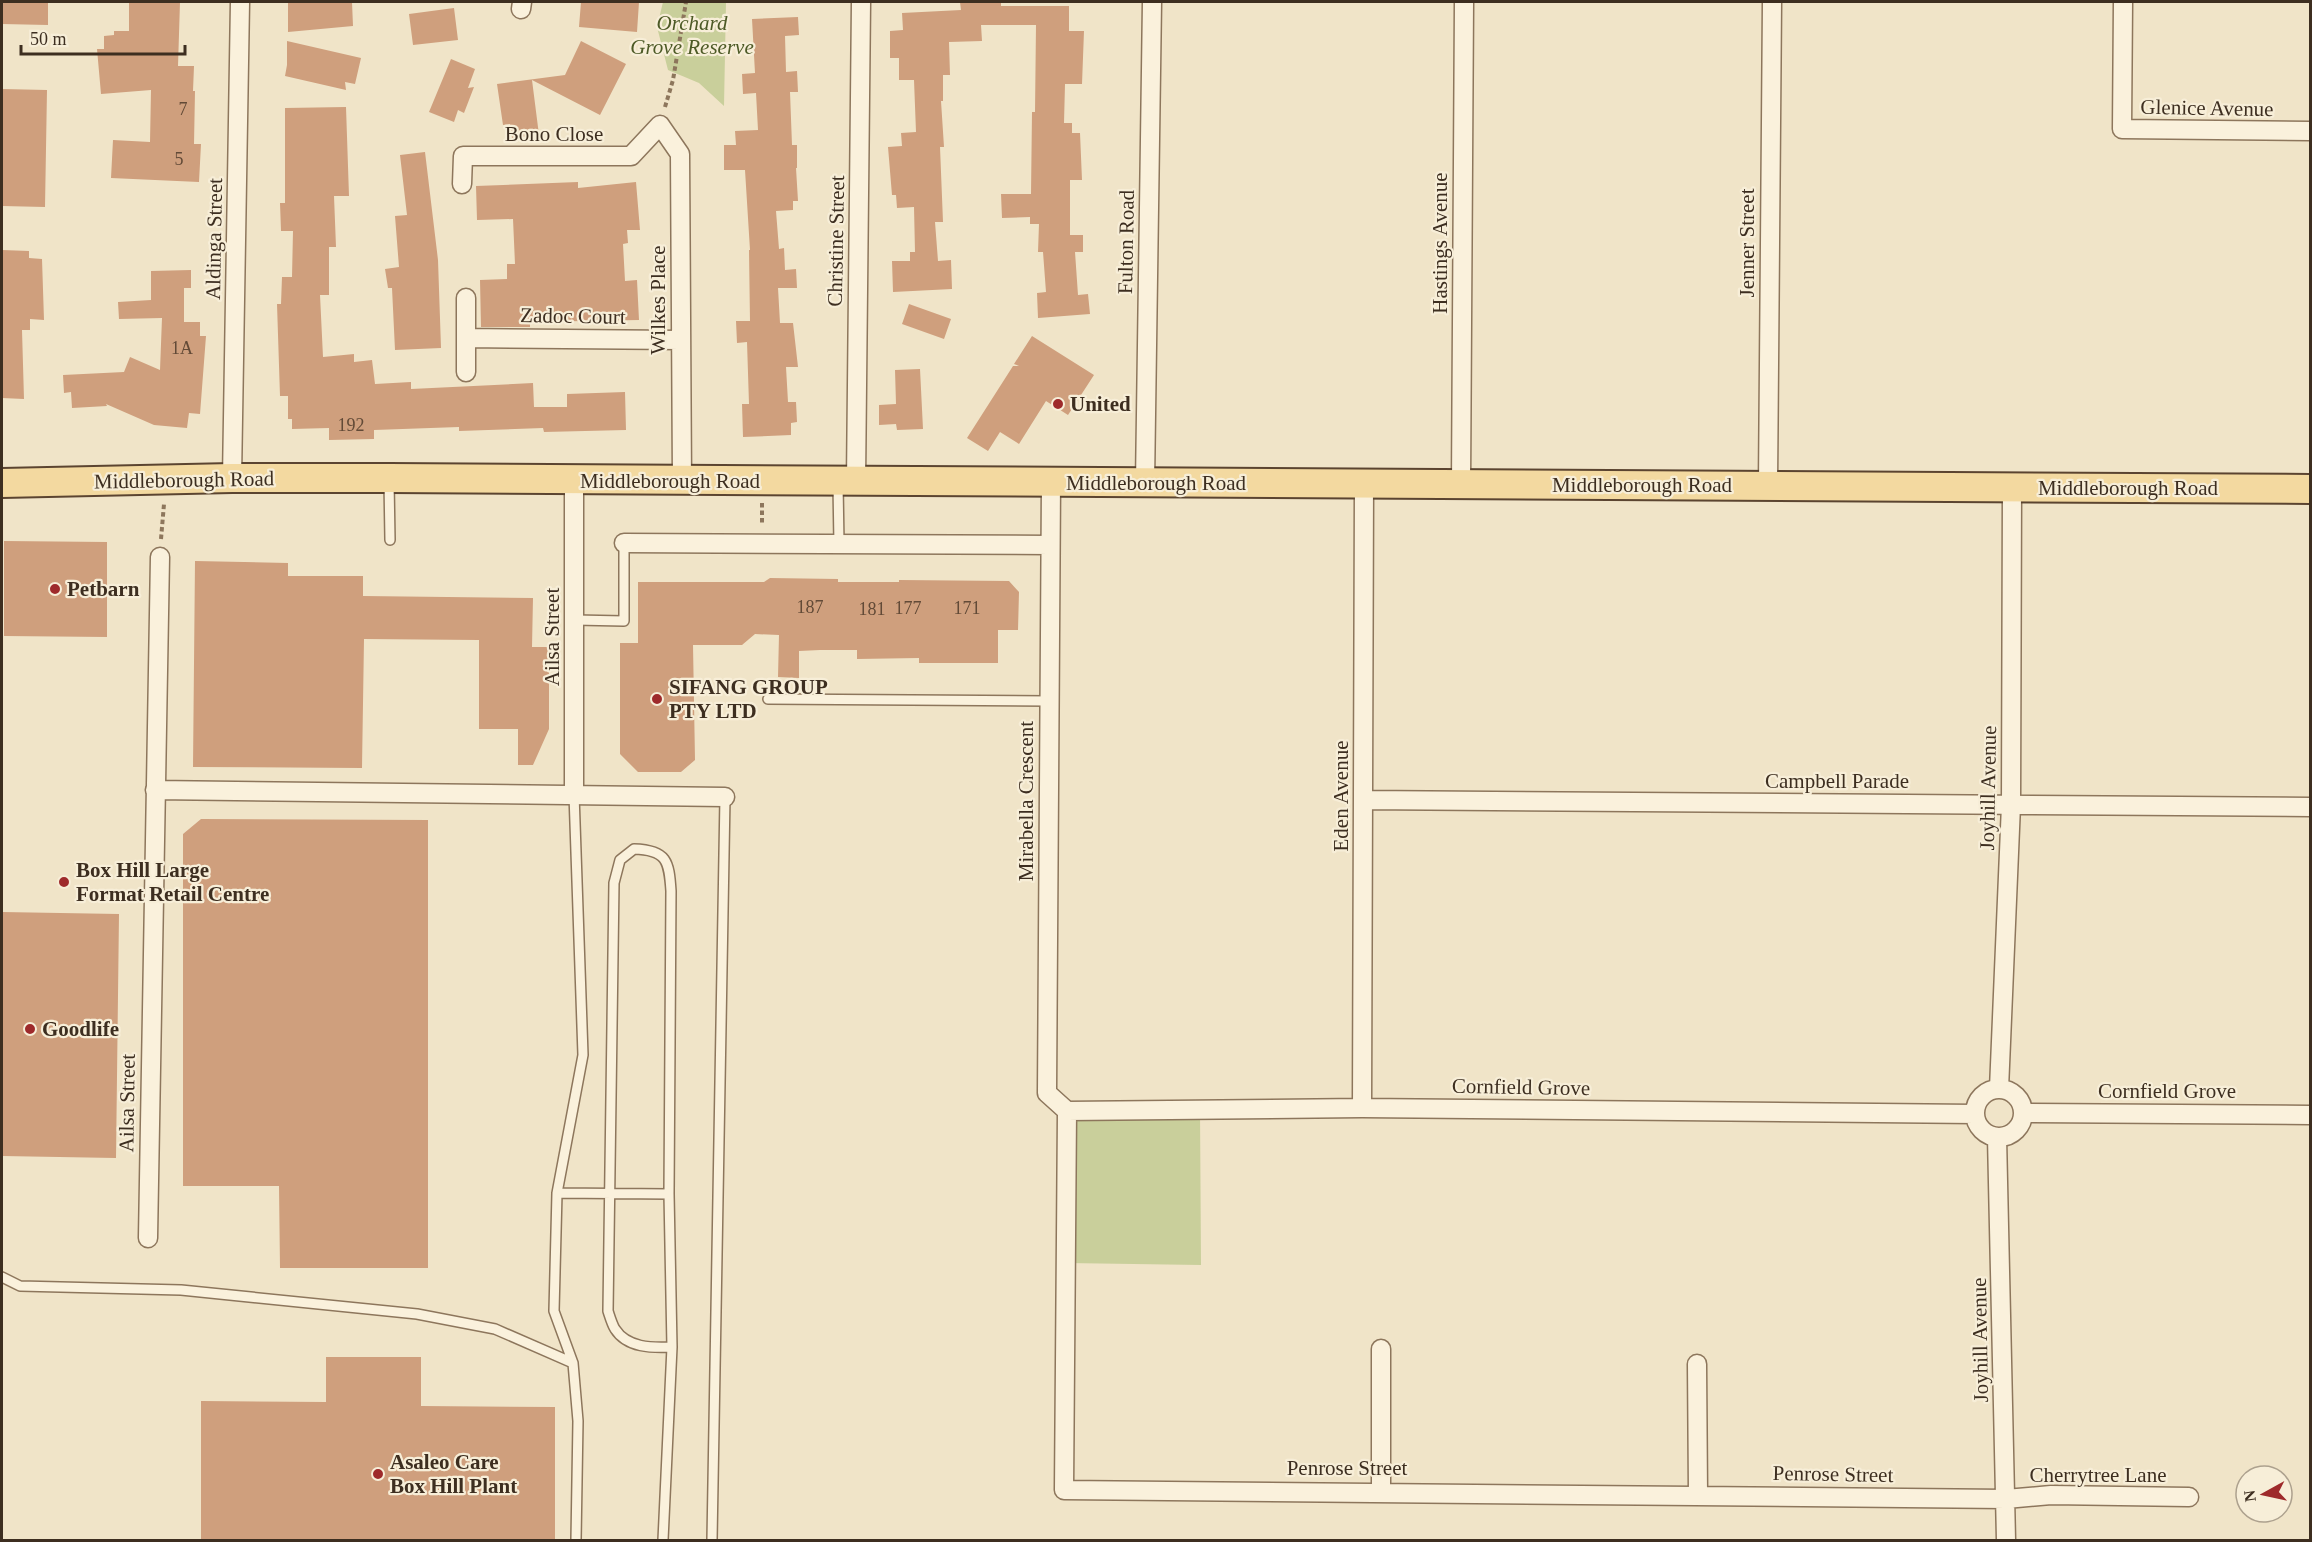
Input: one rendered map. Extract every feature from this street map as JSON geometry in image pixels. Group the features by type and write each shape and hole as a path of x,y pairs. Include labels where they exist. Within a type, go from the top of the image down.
{"main road":[{"name":"Middleborough Road","path":"2,483 232,478 389,478 2310,489"}],"street":[{"name":"Aldinga Street","path":"232,478 240,2"},
{"name":"Christine Street","path":"847,482 861,2"},
{"name":"Fulton Road","path":"1145,483 1152,2"},
{"name":"Hastings Avenue","path":"1461,484 1464,2"},
{"name":"Jenner Street","path":"1768,486 1772,2"},
{"name":"Glenice Avenue","path":"2123,2 2122,129 2310,131"},
{"name":"Bono Close","path":"462,184 463,156 631,156 660,125"},
{"name":"Wilkes Place","path":"660,125 680,154 682,481"},
{"path":"466,298 466,372"},
{"name":"Zadoc Court","path":"466,338 680,340"},
{"name":"Ailsa Street","path":"574,480 574,794"},
{"name":"Mirabella Crescent","path":"1051,483 1047,1094 1067,1111"},
{"name":"Eden Avenue","path":"1362,1108 1364,484"},
{"name":"Joyhill Avenue","path":"1999,1089 2011,805 2012,487"},
{"path":"624,543 1050,545"},
{"name":"Ailsa Street","path":"148,1238 160,557"},
{"path":"155,790 725,797"},
{"name":"Campbell Parade","path":"1363,800 2310,807"},
{"path":"1999,1089 2006,1090 2018,1098 2023,1113 2022,1122 2016,1131 2007,1136 1997,1137 1986,1134 1978,1125 1975,1114 1982,1097 1989,1091 1999,1089"},
{"name":"Cornfield Grove","path":"1067,1111 1362,1108 1975,1114"},
{"name":"Penrose Street","path":"1067,1111 1065,1490 1698,1494 2006,1499"},
{"name":"Cornfield Grove","path":"2023,1113 2310,1115"},
{"name":"Joyhill Avenue","path":"1997,1137 2006,1540"},
{"path":"1381,1349 1381,1491"},
{"path":"1697,1364 1698,1494"},
{"name":"Cherrytree Lane","path":"2006,1499 2051,1495 2189,1497"}],"lane":[{"path":"389,478 390,540"},
{"path":"839,544 847,482"},
{"path":"575,620 624,621 624,543"},
{"path":"768,699 1048,701"},
{"path":"574,794 583,1055 557,1193 554,1311 573,1363 578,1421 576,1540"},
{"path":"712,1540 725,797"},
{"path":"663,1540 672,1347 669,1194 670,872 664,856 651,850 634,849 620,860 614,883 608,1311 615,1330 631,1342 646,1349 672,1347"},
{"path":"557,1193 669,1194"},
{"path":"2,1277 20,1286 182,1290 417,1314 495,1329 573,1363"}],"path":[{"path":"660,125 673,80 686,2"},
{"path":"160,557 166,480"},
{"path":"762,481 763,544"}],"green space":[{"name":"Orchard Grove Reserve","path":"663,2 726,2 724,106 699,83 668,70 657,27"},
{"path":"1200,1110 1201,1265 1066,1263 1067,1111"}],"building":[{"path":"2,2 48,2 48,25 2,24"},
{"path":"129,2 180,2 178,66 194,66 194,144 201,144 199,182 111,178 113,140 150,142 151,90 101,94 97,49 104,49 104,36 114,35 114,31 129,31"},
{"path":"352,2 353,26 288,32 288,3"},
{"path":"581,2 639,2 637,32 579,27"},
{"path":"960,2 1001,2 1001,6 1069,6 1069,31 1084,31 1082,84 1065,84 1064,123 1072,123 1072,133 1080,133 1082,180 1070,180 1070,235 1083,235 1083,252 1075,252 1078,295 1088,294 1090,314 1038,318 1037,293 1046,292 1043,252 1038,252 1039,224 1030,224 1030,217 1002,218 1001,194 1031,194 1036,25 981,25 982,41 949,42 950,75 943,75 943,101 941,101 944,147 940,147 943,222 935,222 938,261 951,260 952,289 893,292 892,261 910,261 910,252 915,252 914,207 897,208 896,195 892,195 888,147 902,146 901,133 916,132 914,80 899,80 899,58 890,58 890,31 903,30 902,13 961,10"},
{"path":"454,8 458,40 413,45 409,14"},
{"path":"798,17 799,35 785,36 786,72 797,71 798,92 790,92 792,145 797,145 798,201 793,201 793,210 776,211 779,249 784,248 785,270 796,269 797,288 778,288 780,323 793,323 798,367 786,367 788,402 796,402 797,422 791,423 791,435 743,437 742,404 749,404 747,342 737,343 736,321 750,321 750,250 745,170 724,170 724,145 736,145 735,131 758,130 756,93 743,94 742,74 755,73 752,19"},
{"path":"287,41 361,58 355,84 345,82 346,90 285,76"},
{"path":"581,41 626,64 600,115 532,80 539,135 512,138 510,124 503,125 497,84 565,75"},
{"path":"451,59 475,69 468,88 474,87 464,113 458,110 454,122 429,112"},
{"path":"2,89 47,90 45,207 2,206"},
{"path":"346,107 349,196 334,196 336,247 329,247 329,295 320,295 323,357 354,354 354,362 372,360 375,384 411,382 411,389 533,383 534,407 567,407 567,394 625,392 626,430 544,432 543,428 459,431 459,427 374,430 374,439 329,440 329,428 292,429 292,419 288,419 288,396 280,396 277,304 281,304 282,277 292,277 293,231 281,231 280,203 285,203 285,108"},
{"path":"425,152 438,260 441,348 395,350 392,288 388,288 385,269 399,267 395,216 407,215 400,155"},
{"path":"578,182 578,188 636,182 640,230 627,230 628,243 623,244 625,281 637,280 639,320 530,322 530,327 481,327 480,280 507,279 507,264 515,264 513,219 477,220 476,186"},
{"path":"2,250 29,251 29,258 42,259 44,320 30,319 30,330 22,330 24,399 2,398"},
{"path":"191,270 191,288 184,288 184,322 200,322 200,336 206,336 200,414 189,413 187,428 154,425 106,404 107,406 72,408 71,392 64,393 63,375 124,372 130,357 160,370 162,318 119,319 118,302 151,300 151,271"},
{"path":"909,304 951,319 944,339 902,324"},
{"path":"1032,336 1094,375 1068,415 1046,401 1019,444 1000,432 988,451 967,438 1013,366 1019,366 1014,364"},
{"path":"920,369 923,429 897,430 896,424 879,425 879,405 896,404 895,370"},
{"name":"Petbarn","path":"4,541 107,542 107,637 4,636"},
{"path":"195,561 288,563 288,576 363,576 363,596 533,598 532,647 549,647 549,729 533,765 518,765 518,729 479,729 479,640 364,639 362,768 193,767"},
{"path":"770,578 838,579 838,582 1009,581 1019,592 1018,630 998,630 998,663 919,663 919,658 857,659 857,650 799,651 799,678 778,677 779,635 755,634 742,645 693,645 695,760 681,772 638,772 620,754 620,643 638,643 638,582 764,582"},
{"path":"201,819 428,820 428,1268 280,1268 279,1186 183,1186 183,834"},
{"path":"2,912 119,914 116,1158 2,1156"},
{"name":"Asaleo Care Box Hill Plant","path":"326,1357 421,1357 421,1406 555,1407 555,1540 201,1540 201,1401 326,1402"}],"place":[{"name":"United","path":"1058,404"},
{"name":"Petbarn","path":"55,589"},
{"name":"SIFANG GROUP PTY LTD","path":"657,699"},
{"name":"Box Hill Large Format Retail Centre","path":"64,882"},
{"name":"Goodlife","path":"30,1029"},
{"name":"Asaleo Care Box Hill Plant","path":"378,1474"}]}
